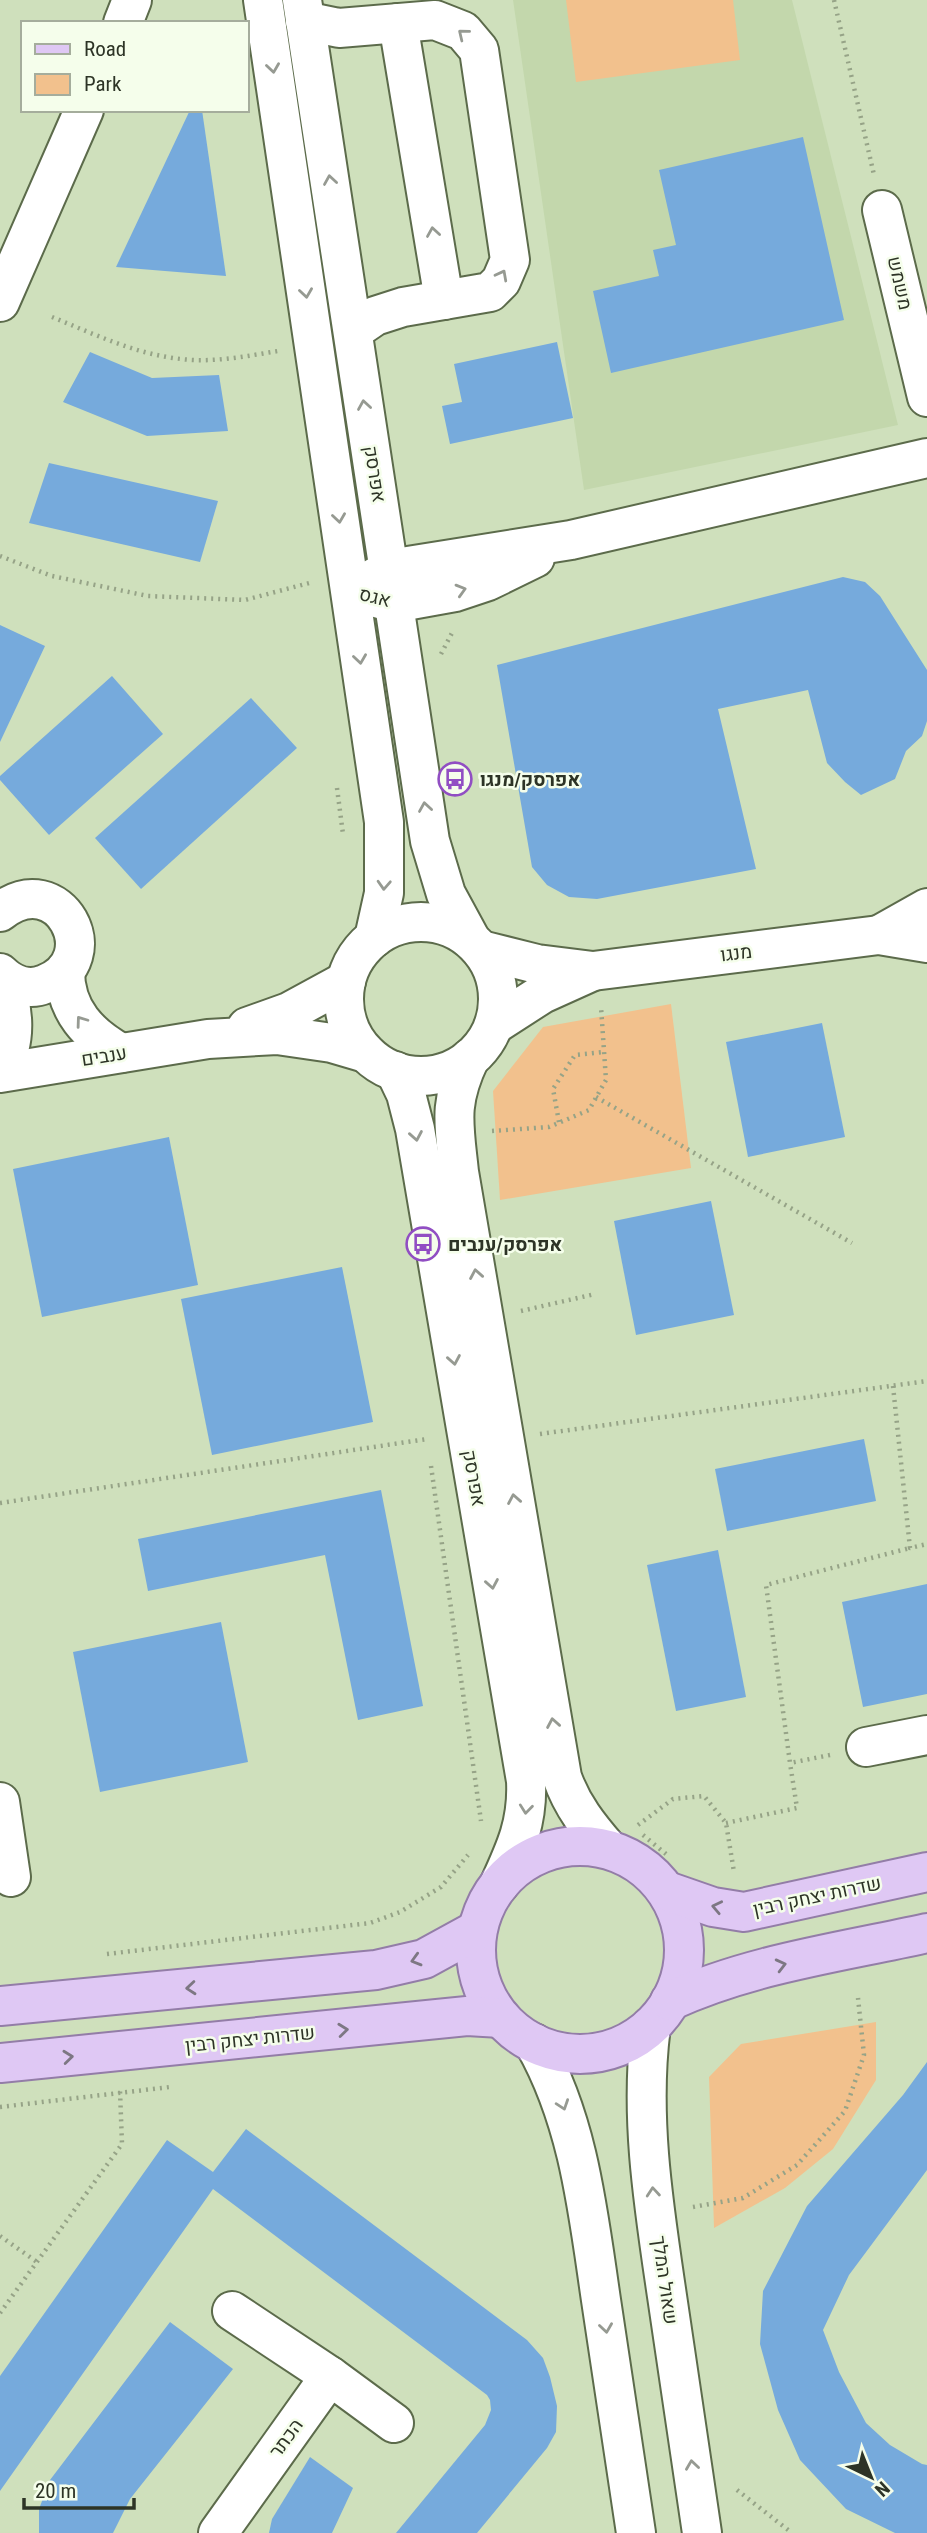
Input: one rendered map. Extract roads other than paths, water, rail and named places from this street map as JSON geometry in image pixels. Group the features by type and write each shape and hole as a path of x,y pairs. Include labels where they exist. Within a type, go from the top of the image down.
{"main road":[{"path":"660,2014 681,1974 684,1946 667,1873 640,1866 631,1859 608,1850 579,1846 549,1851 521,1864 499,1885 485,1906 477,1930 476,1961 484,1991 501,2018 516,2032 534,2043 564,2053 595,2053 625,2044 660,2014 724,1980 927,1933"},
{"name":"שדרות יצחק רבין","path":"667,1873 713,1907 744,1912 927,1872"},
{"path":"0,2006 376,1970 424,1959 477,1930"},
{"name":"שדרות יצחק רבין","path":"0,2063 467,2016 501,2018"}],"street":[{"path":"123,21 132,0"},
{"path":"263,0 338,585 384,822 384,893 374,938"},
{"path":"304,10 339,28 435,20 463,31 479,50 510,260 501,281 490,292 403,307 375,316 353,331"},
{"name":"אפרסק","path":"304,10 430,841 446,894 476,945"},
{"path":"398,23 444,300"},
{"path":"0,302 83,112"},
{"name":"משמש","path":"882,210 927,397"},
{"name":"אגס","path":"338,585 392,586 571,540 927,458"},
{"path":"0,912 11,904 26,899 55,905 66,915 73,928 76,943 65,971 54,981 34,986 13,983 1,975"},
{"name":"מנגו","path":"494,1025 542,994 878,935 927,908"},
{"path":"423,922 449,927 476,945 491,966 498,986 498,1005 494,1025 484,1043 470,1058 453,1069 434,1075 414,1076 380,1062 353,1034 347,1019 344,997 346,981 354,962 374,938 397,926 423,922"},
{"name":"מנגו","path":"878,935 927,943"},
{"name":"מנגו","path":"476,945 597,985"},
{"path":"65,971 68,998 75,1015 87,1030 121,1054"},
{"path":"0,1072 9,1053 13,1022 1,975"},
{"name":"ענבים","path":"208,1039 289,1012 346,981"},
{"name":"ענבים","path":"0,1072 208,1039 277,1035 303,1038 380,1062"},
{"name":"אפרסק","path":"470,1058 456,1090 453,1105 459,1172 562,1777 570,1799 608,1850"},
{"name":"אפרסק","path":"380,1062 406,1094 415,1129 527,1781 524,1825 499,1885"},
{"path":"866,1748 927,1735"},
{"path":"0,1802 11,1877"},
{"name":"שאול המלך","path":"660,2014 646,2062 646,2098 655,2216 702,2533"},
{"path":"534,2043 564,2104 585,2187 636,2533"},
{"path":"232,2311 330,2376 394,2423"},
{"name":"הכתר","path":"218,2533 330,2376"}],"place":[{"name":"אפרסק/מנגו","path":"455,779"},
{"name":"אפרסק/ענבים","path":"423,1244"}]}
